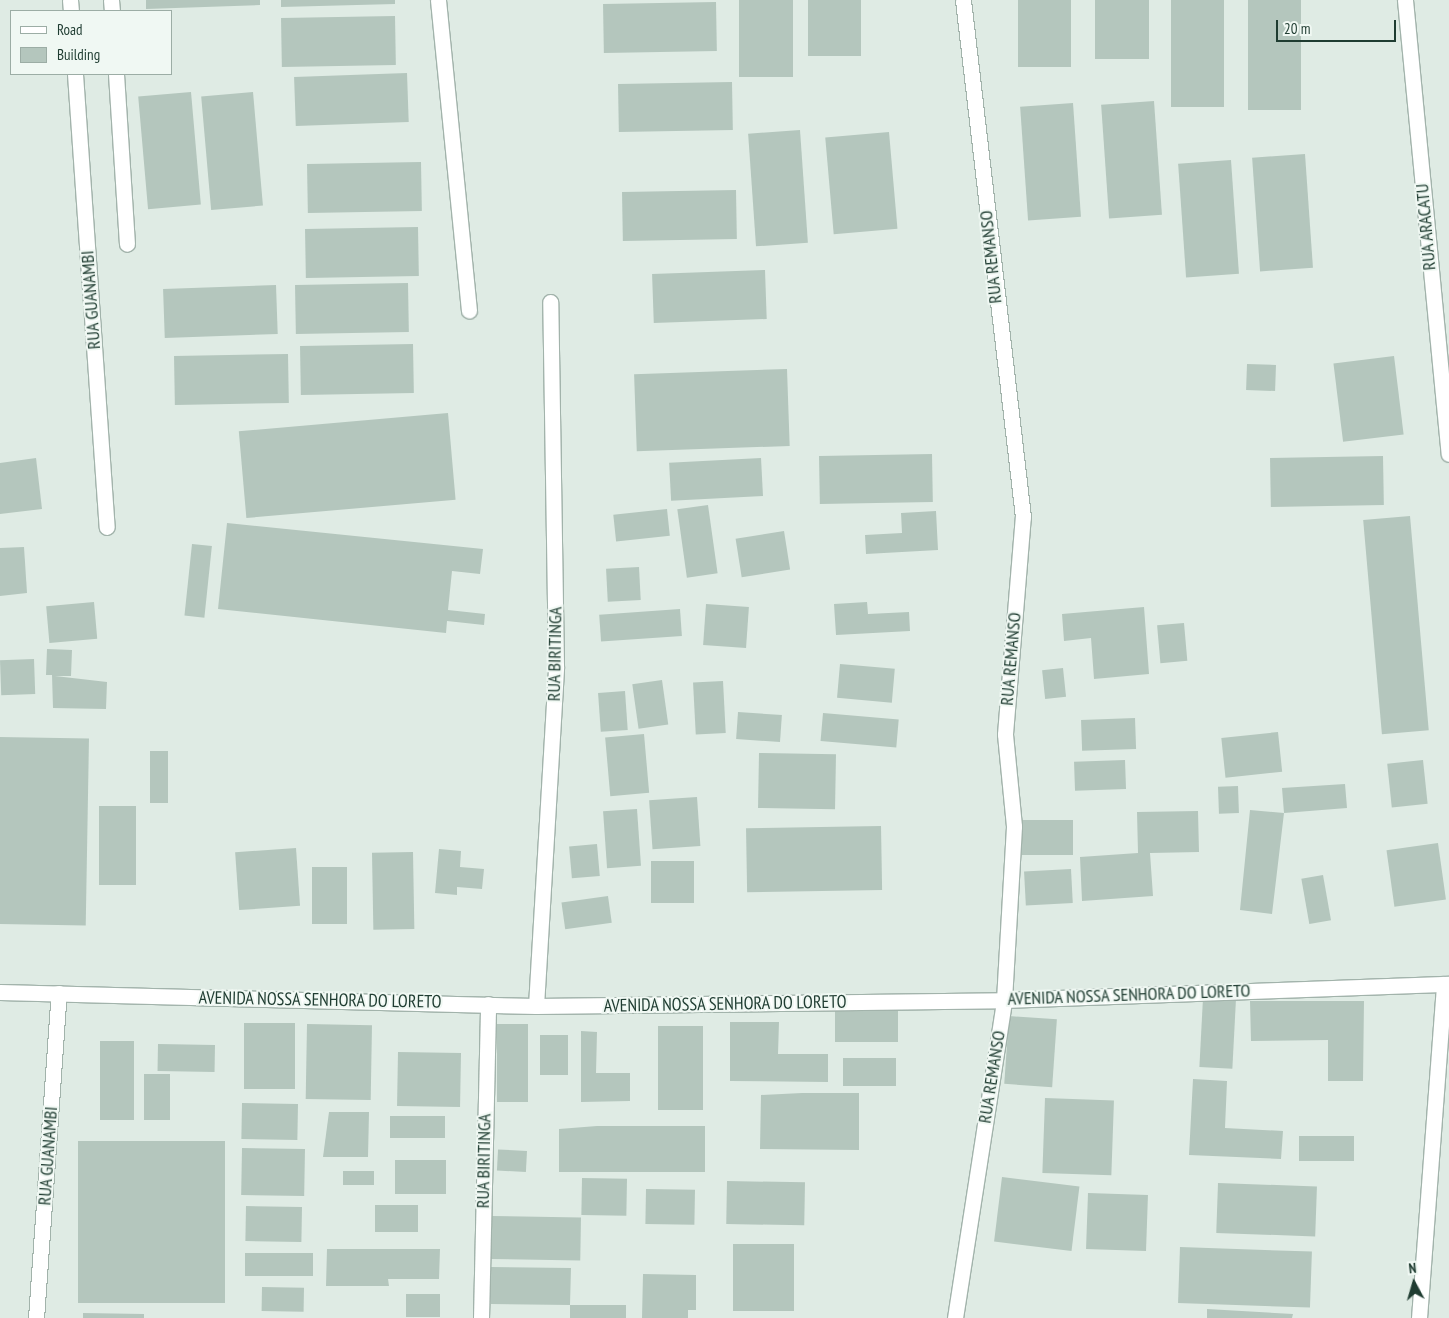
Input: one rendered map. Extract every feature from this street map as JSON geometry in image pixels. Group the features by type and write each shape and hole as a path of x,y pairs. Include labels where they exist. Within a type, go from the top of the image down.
{"street":[{"path":"438,0 469,310"},
{"name":"RUA REMANSO","path":"955,1318 1004,1000 1014,826 1005,734 1023,517 963,0"},
{"name":"RUA ARACATU","path":"1405,0 1449,454"},
{"name":"RUA GUANAMBI","path":"75,75 107,527"},
{"path":"116,75 127,244"},
{"name":"RUA BIRITINGA","path":"536,1006 556,667 550,302"},
{"path":"1420,1318 1446,984"},
{"name":"AVENIDA NOSSA SENHORA DO LORETO","path":"0,992 536,1006 1004,1000 1446,984"},
{"name":"RUA GUANAMBI","path":"36,1318 59,993"},
{"name":"RUA BIRITINGA","path":"481,1318 488,1004"}],"building":[{"path":"146,0 260,0 260,5 146,9"},
{"path":"281,0 395,0 395,4 281,7"},
{"path":"739,0 793,0 793,77 739,77"},
{"path":"808,0 861,0 861,56 808,56"},
{"path":"1018,0 1071,0 1071,67 1018,67"},
{"path":"1095,0 1149,0 1149,59 1095,59"},
{"path":"1171,0 1224,0 1224,107 1171,107"},
{"path":"1248,0 1301,0 1301,110 1248,110"},
{"path":"716,2 717,51 604,53 603,4"},
{"path":"395,16 396,65 282,67 281,18"},
{"path":"407,73 409,122 296,126 294,77"},
{"path":"732,82 733,130 619,132 618,84"},
{"path":"191,92 201,205 148,209 138,97"},
{"path":"253,92 263,206 211,210 201,97"},
{"path":"1154,101 1162,215 1109,218 1101,105"},
{"path":"1073,103 1081,217 1028,220 1020,107"},
{"path":"800,130 808,243 756,246 748,134"},
{"path":"889,132 897,229 834,234 825,138"},
{"path":"1305,154 1313,268 1260,271 1252,158"},
{"path":"1231,160 1239,274 1186,277 1178,164"},
{"path":"421,162 422,211 308,213 307,164"},
{"path":"736,190 737,239 623,241 622,192"},
{"path":"418,227 419,276 306,278 305,229"},
{"path":"765,270 767,319 654,323 652,274"},
{"path":"408,283 409,332 296,334 295,285"},
{"path":"276,285 278,334 165,338 163,289"},
{"path":"413,344 414,393 301,395 300,346"},
{"path":"288,354 289,403 175,405 174,356"},
{"path":"1394,356 1404,434 1343,442 1333,363"},
{"path":"1247,364 1276,365 1275,391 1246,390"},
{"path":"787,369 790,446 637,451 634,374"},
{"path":"448,413 456,500 246,518 239,431"},
{"path":"932,454 933,502 820,504 819,456"},
{"path":"1383,456 1384,505 1271,507 1270,458"},
{"path":"36,458 42,509 0,514 0,463"},
{"path":"761,458 763,496 671,501 669,463"},
{"path":"708,505 718,573 687,578 677,509"},
{"path":"667,509 670,536 616,541 613,515"},
{"path":"936,511 938,550 866,554 865,535 902,533 901,513"},
{"path":"1410,516 1429,730 1382,734 1363,520"},
{"path":"227,523 483,549 480,574 452,571 448,610 485,614 484,625 447,621 446,633 218,609"},
{"path":"784,531 790,570 742,577 736,539"},
{"path":"192,544 212,546 204,618 184,616"},
{"path":"24,547 27,593 0,596 0,548"},
{"path":"639,567 641,600 608,602 606,569"},
{"path":"94,602 97,639 49,643 46,606"},
{"path":"867,602 868,614 909,612 910,631 836,635 834,604"},
{"path":"706,604 749,607 746,648 703,645"},
{"path":"1144,607 1149,674 1094,679 1091,638 1064,641 1062,614"},
{"path":"680,609 682,636 601,642 599,615"},
{"path":"1184,623 1187,661 1160,663 1157,625"},
{"path":"47,649 72,650 71,676 55,676 107,682 106,709 53,708 52,675 46,675"},
{"path":"34,659 35,694 1,695 0,660"},
{"path":"840,664 895,669 892,703 837,698"},
{"path":"1063,668 1066,697 1045,699 1042,670"},
{"path":"662,680 668,725 639,729 632,684"},
{"path":"723,681 726,733 696,734 693,683"},
{"path":"625,691 628,730 601,732 598,693"},
{"path":"738,712 782,715 780,742 736,739"},
{"path":"823,713 899,720 896,748 821,741"},
{"path":"1135,718 1136,749 1082,751 1081,720"},
{"path":"1278,732 1282,772 1225,778 1221,738"},
{"path":"644,734 649,793 610,796 605,737"},
{"path":"0,737 89,739 86,926 0,924"},
{"path":"150,751 168,751 168,803 150,803"},
{"path":"759,753 836,754 835,809 758,808"},
{"path":"1125,760 1126,789 1075,791 1074,762"},
{"path":"1423,760 1428,804 1392,808 1387,764"},
{"path":"1345,784 1347,808 1284,813 1282,788"},
{"path":"1238,786 1239,813 1219,814 1218,787"},
{"path":"697,797 700,846 653,849 649,800"},
{"path":"99,806 136,806 136,885 99,885"},
{"path":"637,809 641,866 607,868 603,811"},
{"path":"1250,810 1284,813 1272,914 1240,910"},
{"path":"1198,811 1199,852 1150,853 1153,896 1082,901 1080,857 1138,853 1137,812"},
{"path":"1022,820 1073,820 1073,855 1022,855"},
{"path":"881,826 882,890 747,892 746,828"},
{"path":"1438,843 1446,899 1394,907 1387,850"},
{"path":"597,844 600,876 572,878 569,846"},
{"path":"296,848 300,906 239,910 235,852"},
{"path":"439,849 461,851 460,867 484,869 482,889 457,887 457,895 435,893"},
{"path":"413,852 414,929 373,930 372,853"},
{"path":"651,861 694,861 694,903 651,903"},
{"path":"312,867 347,867 347,924 312,924"},
{"path":"1071,869 1073,903 1026,905 1024,871"},
{"path":"1323,875 1331,920 1309,924 1301,879"},
{"path":"608,896 612,923 565,929 561,903"},
{"path":"1203,998 1236,1000 1232,1069 1199,1067"},
{"path":"1250,1001 1364,1001 1363,1081 1328,1081 1328,1040 1251,1041"},
{"path":"835,1007 898,1007 898,1042 835,1042"},
{"path":"1009,1016 1057,1019 1052,1087 1004,1084"},
{"path":"730,1022 779,1022 778,1054 828,1054 828,1082 730,1081"},
{"path":"244,1023 295,1023 295,1089 244,1089"},
{"path":"307,1024 372,1025 371,1100 306,1099"},
{"path":"497,1024 528,1024 528,1102 497,1102"},
{"path":"658,1026 703,1026 703,1110 658,1110"},
{"path":"581,1031 597,1032 596,1073 630,1073 630,1101 581,1102"},
{"path":"540,1035 568,1035 568,1075 540,1075"},
{"path":"100,1041 134,1041 134,1120 100,1120"},
{"path":"158,1044 215,1045 215,1072 158,1071"},
{"path":"398,1052 461,1053 460,1107 397,1106"},
{"path":"843,1058 896,1058 896,1086 843,1086"},
{"path":"144,1074 170,1074 170,1120 144,1120"},
{"path":"1193,1079 1227,1081 1225,1128 1283,1131 1281,1159 1189,1155"},
{"path":"859,1093 859,1150 760,1149 761,1095"},
{"path":"1045,1098 1114,1100 1111,1175 1042,1173"},
{"path":"242,1103 298,1104 297,1140 241,1139"},
{"path":"329,1112 369,1112 368,1157 323,1157"},
{"path":"390,1116 445,1116 445,1138 390,1138"},
{"path":"597,1126 705,1126 705,1172 559,1172 559,1129"},
{"path":"1299,1136 1354,1136 1354,1161 1299,1161"},
{"path":"78,1141 225,1141 225,1303 78,1303"},
{"path":"242,1148 305,1149 304,1196 241,1195"},
{"path":"498,1149 527,1151 526,1172 497,1170"},
{"path":"395,1160 446,1160 446,1194 395,1194"},
{"path":"343,1171 374,1171 374,1185 343,1185"},
{"path":"1002,1177 1079,1187 1071,1251 994,1242"},
{"path":"582,1178 627,1179 626,1216 581,1215"},
{"path":"727,1181 805,1182 804,1225 726,1224"},
{"path":"1218,1183 1317,1186 1315,1236 1216,1233"},
{"path":"646,1189 695,1190 694,1225 645,1224"},
{"path":"1088,1193 1148,1195 1146,1251 1086,1249"},
{"path":"375,1205 418,1205 418,1232 375,1232"},
{"path":"246,1206 302,1207 301,1242 245,1241"},
{"path":"492,1216 581,1218 580,1261 491,1259"},
{"path":"733,1244 794,1244 794,1311 733,1311"},
{"path":"1180,1247 1312,1252 1310,1308 1178,1303"},
{"path":"327,1249 440,1249 439,1279 388,1279 389,1286 326,1286"},
{"path":"245,1253 313,1253 313,1276 245,1276"},
{"path":"491,1267 571,1268 570,1305 491,1304"},
{"path":"643,1274 696,1275 696,1310 688,1310 688,1318 642,1318"},
{"path":"262,1287 304,1288 304,1312 262,1311"},
{"path":"406,1294 440,1294 440,1317 406,1317"},
{"path":"570,1305 626,1305 626,1318 570,1318"},
{"path":"1207,1309 1293,1314 1292,1318 1207,1318"},
{"path":"83,1313 144,1314 144,1318 83,1318"}]}
